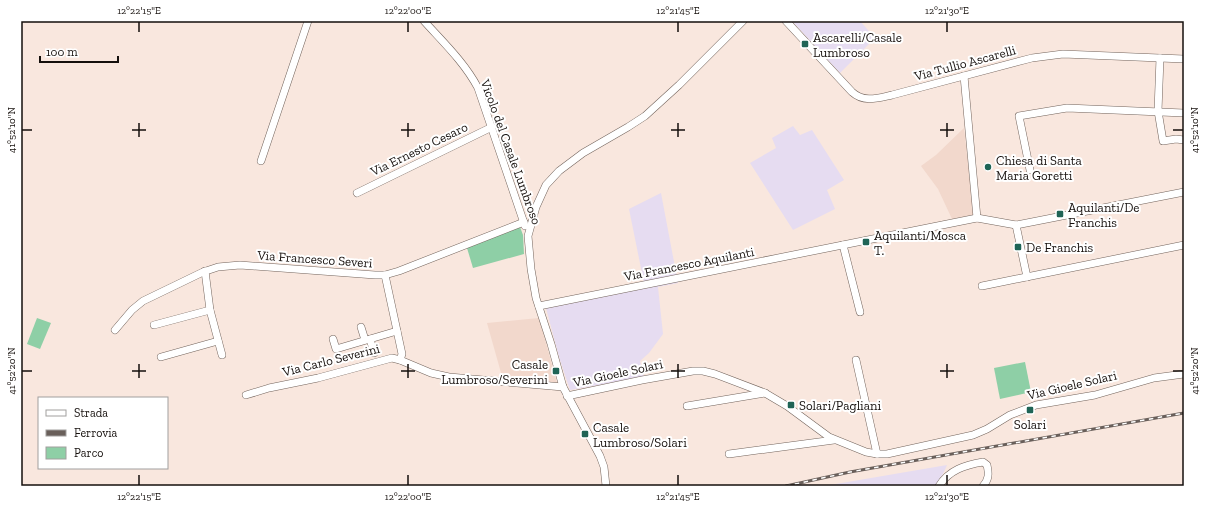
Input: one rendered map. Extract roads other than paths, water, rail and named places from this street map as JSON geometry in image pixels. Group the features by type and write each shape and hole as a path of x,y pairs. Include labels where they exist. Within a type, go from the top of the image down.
{"street":[{"path":"261,161 308,21"},
{"name":"Vicolo del Casale Lumbroso","path":"424,21 472,77 478,88 528,236"},
{"path":"606,486 604,467 600,456 563,387 533,281 528,236 542,192 548,182 556,174 579,155 645,116 679,85 743,21"},
{"name":"Via Tullio Ascarelli","path":"786,21 852,92 860,98 873,99 887,96 1048,55 1063,54 1184,59"},
{"path":"1160,58 1158,111 1163,141 1176,139 1184,140"},
{"path":"964,76 977,218"},
{"path":"1030,170 1019,116 1067,108 1184,112"},
{"name":"Via Ernesto Cesaro","path":"357,193 492,127"},
{"path":"1183,192 1184,200"},
{"name":"Via Francesco Aquilanti","path":"539,306 977,218 1016,225 1183,192"},
{"name":"Via Francesco Severi","path":"115,330 132,310 141,303 205,271 222,266 237,265 367,275 385,275 399,271 524,222"},
{"path":"1016,225 1027,277"},
{"path":"843,245 860,312"},
{"path":"982,286 1184,245"},
{"path":"205,271 210,310 222,355"},
{"path":"385,275 402,354 400,360"},
{"path":"154,325 210,310"},
{"path":"361,327 374,353"},
{"path":"333,339 336,349 397,331"},
{"path":"161,356 218,341"},
{"name":"Via Carlo Severini","path":"246,395 392,358 431,373 449,377 563,387"},
{"path":"856,360 877,454"},
{"name":"Via Gioele Solari","path":"568,396 635,381 695,370 710,372 765,394 787,406 823,434 834,440 860,450 877,454 892,453 970,436 985,430 1010,415 1042,403 1092,395 1154,378 1184,374"},
{"path":"687,406 765,394"},
{"path":"729,454 834,440"},
{"path":"939,486 945,477 951,472 964,466 981,462 987,465 988,478 983,486"}],"railway":[{"path":"786,486 850,472 1184,413"}],"place":[{"name":"Ascarelli/Casale Lumbroso","path":"805,44"},
{"name":"Chiesa di Santa Maria Goretti","path":"988,167"},
{"name":"Aquilanti/De Franchis","path":"1060,214"},
{"name":"Aquilanti/Mosca T.","path":"866,242"},
{"name":"De Franchis","path":"1018,247"},
{"name":"Casale Lumbroso/Severini","path":"556,371"},
{"name":"Solari/Pagliani","path":"791,405"},
{"name":"Solari","path":"1030,410"},
{"name":"Casale Lumbroso/Solari","path":"585,434"}]}
